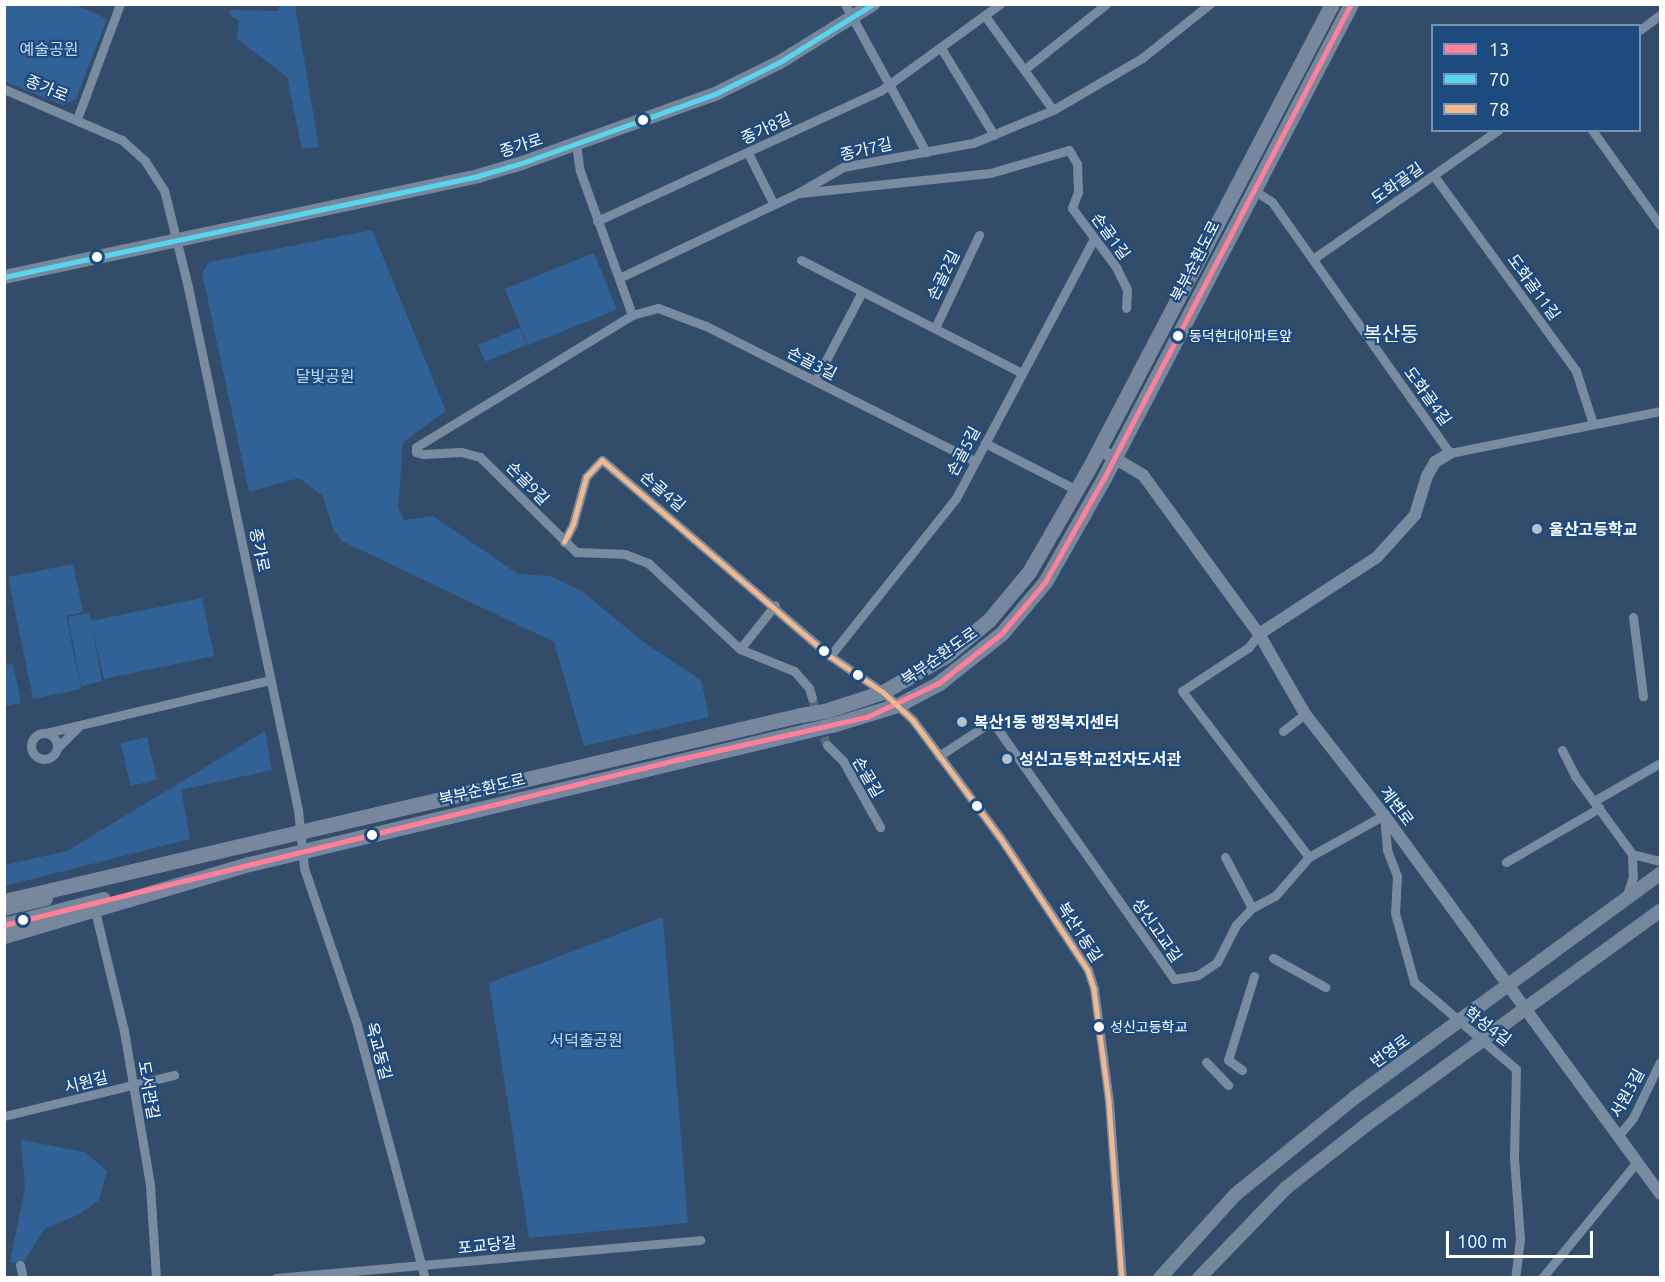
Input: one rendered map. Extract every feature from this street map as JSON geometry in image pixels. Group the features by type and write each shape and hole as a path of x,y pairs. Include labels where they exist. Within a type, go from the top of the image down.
{"main road":[{"name":"종가로","path":"4,277 176,238 478,176 677,109 748,78 873,4"},
{"path":"1274,114 1327,4"},
{"name":"북부순환도로","path":"4,909 245,847 828,710 883,692 947,655 989,620 1029,572 1099,449 1332,4"},
{"name":"북부순환도로","path":"4,926 125,894 832,725 898,705 959,669 1026,607 1045,582 1115,456 1252,189 1352,4"},
{"path":"1288,121 1359,4"},
{"path":"4,900 120,871 245,847"},
{"path":"4,936 249,864"},
{"name":"번영로","path":"1160,1278 1236,1194 1353,1098 1660,874"},
{"path":"1199,1278 1286,1188 1370,1122 1660,911"}],"street":[{"name":"종가로","path":"77,119 120,4"},
{"path":"845,4 891,83 926,152"},
{"name":"종가8길","path":"597,221 748,153 891,83 1000,4"},
{"path":"1024,69 1106,4"},
{"name":"종가7길","path":"619,278 798,193 843,167 926,152 994,135 1053,110 1142,58 1210,4"},
{"path":"1641,29 1660,15"},
{"path":"985,16 1053,110"},
{"path":"941,48 994,135"},
{"name":"종가로","path":"4,89 122,140 145,161 164,190 270,680 300,834"},
{"name":"도화골길","path":"1313,260 1495,132"},
{"path":"1593,132 1660,225"},
{"path":"576,144 580,171 632,315"},
{"name":"손골1길","path":"798,193 990,173 1069,150 1077,164 1078,192 1072,208 1093,240 1116,267 1127,290 1126,308"},
{"path":"748,153 774,203"},
{"name":"도화골11길","path":"1434,176 1576,370 1593,424"},
{"name":"도화골4길","path":"1252,189 1272,202 1450,453"},
{"name":"손골2길","path":"935,328 979,236"},
{"name":"손골5길","path":"830,656 937,524 985,443 1020,372 1093,240"},
{"name":"손골2길","path":"801,260 1020,372"},
{"path":"815,381 862,292"},
{"name":"손골3길","path":"632,315 651,308 666,309 975,461"},
{"name":"손골9길","path":"632,315 416,447 416,452 423,454 461,452 480,458 564,542 583,554 614,552 648,563 740,649 794,671 809,688 812,698"},
{"path":"1309,857 1182,691 1249,647 1259,634 1377,557 1415,515 1427,476 1435,462 1450,453 1660,411"},
{"path":"985,443 1077,490"},
{"name":"계변로","path":"1099,449 1115,456 1143,476 1259,634 1305,714 1384,815 1506,986 1660,1194"},
{"name":"손골4길","path":"564,542 573,524 586,477 602,460 775,605 830,656 883,692"},
{"path":"740,649 775,605"},
{"path":"1634,617 1643,696"},
{"path":"80,725 48,759 33,753 32,741 46,733 270,680"},
{"name":"복산1동길","path":"883,692 898,705 1000,837 1088,970 1094,989 1109,1102 1122,1278"},
{"path":"1283,732 1305,714"},
{"name":"성신고교길","path":"939,756 992,721 1174,979 1198,975 1217,962 1236,925 1252,908 1275,896 1309,857 1384,815"},
{"path":"46,733 54,737 57,747"},
{"name":"손골길","path":"827,745 843,761 880,827"},
{"path":"1562,750 1575,776 1632,854 1634,877 1624,900"},
{"path":"1506,862 1660,763"},
{"name":"학성4길","path":"1384,815 1387,850 1397,876 1395,913 1414,982 1516,1070 1514,1146 1520,1239 1515,1278"},
{"name":"옥교동길","path":"300,834 301,852 357,1025 424,1273"},
{"path":"1632,854 1660,861"},
{"path":"1225,857 1252,908"},
{"name":"도서관길","path":"95,911 133,1086 150,1185 156,1278"},
{"path":"1273,958 1325,987"},
{"path":"1242,1070 1228,1060 1254,976"},
{"path":"1206,1062 1228,1084"},
{"name":"서원3길","path":"1618,1136 1633,1118 1660,1062"},
{"name":"시원길","path":"4,1116 174,1075"},
{"path":"1542,1278 1637,1162"},
{"name":"포교당길","path":"276,1278 424,1273 700,1240"},
{"path":"20,1265 23,1278"}],"green space":[{"name":"예술공원","path":"4,5 76,5 107,19 76,99 63,105 5,82"},
{"path":"279,5 295,5 319,147 302,149 287,77 237,39 239,21 231,16 229,10 279,11"},
{"name":"달빛공원","path":"372,230 446,411 403,442 398,508 404,520 433,516 518,574 550,576 582,591 642,641 701,680 709,717 584,746 554,642 342,541 333,529 323,496 299,478 249,492 202,273 209,262"},
{"path":"594,253 617,310 528,346 505,289"},
{"path":"520,328 527,345 485,362 478,345"},
{"path":"73,564 83,612 66,616 81,689 33,699 8,577"},
{"path":"202,598 214,656 104,679 92,627 102,681 81,686 68,617 89,613 91,621"},
{"path":"13,664 21,703 5,706 5,665"},
{"path":"265,731 272,770 181,790 190,839 5,886 5,865 67,851"},
{"path":"147,737 157,780 131,786 121,743"},
{"name":"서덕출공원","path":"663,917 688,1223 529,1238 489,983"},
{"path":"21,1140 85,1152 107,1171 99,1200 78,1215 44,1229 23,1264 10,1262 25,1188"}],"tunnel":[{"path":"812,698 827,745"}],"transit line":[{"name":"70","path":"4,277 478,176 522,163 717,93 780,62 873,4"},
{"name":"13","path":"4,925 680,759 867,717 939,683 1002,633 1045,582 1104,478 1351,4"},
{"name":"78","path":"564,542 573,524 586,477 602,460 830,656 883,692 913,720 1000,837 1088,970 1094,989 1109,1102 1122,1278"}],"place":[{"name":"동덕현대아파트앞","path":"1178,336"},
{"name":"울산고등학교","path":"1537,529"},
{"name":"복산1동 행정복지센터","path":"962,722"},
{"name":"성신고등학교전자도서관","path":"1007,759"},
{"name":"성신고등학교","path":"1099,1027"}],"district":[{"name":"복산동","path":"1391,333"}]}
